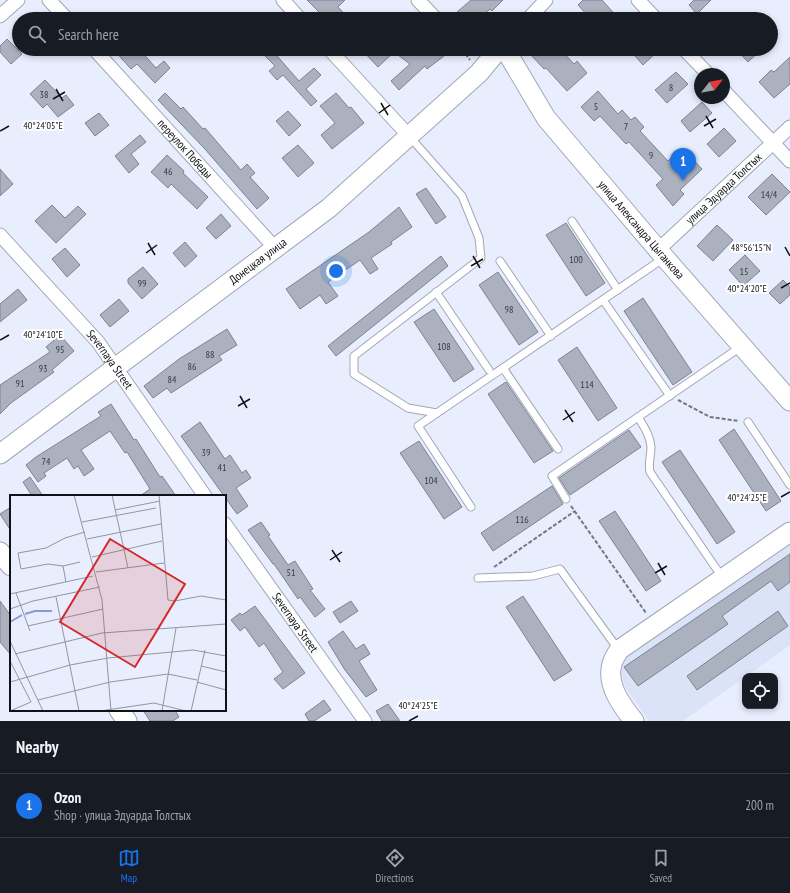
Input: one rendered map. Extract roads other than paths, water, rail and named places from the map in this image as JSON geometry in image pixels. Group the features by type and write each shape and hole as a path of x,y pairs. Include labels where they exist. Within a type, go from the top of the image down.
{"street":[{"path":"0,16 18,0"},
{"path":"49,0 60,12"},
{"path":"283,0 294,12"},
{"path":"418,0 429,12"},
{"path":"535,12 546,0"},
{"path":"638,0 649,12"},
{"name":"переулок Победы","path":"100,56 276,250"},
{"path":"335,56 409,136"},
{"name":"Донецкая улица","path":"0,454 114,367 276,250 329,208 479,73 493,56"},
{"name":"улица Александра Цыганкова","path":"509,56 546,118 661,254 790,401"},
{"path":"691,56 702,68"},
{"path":"730,97 790,161"},
{"name":"улица Эдуарда Толстых","path":"661,254 790,127"},
{"name":"Severnaya Street","path":"0,235 98,342 204,495"},
{"name":"Severnaya Street","path":"226,525 365,721"},
{"path":"634,721 616,695 612,679 612,664 619,650 654,624 790,532"},
{"path":"0,552 10,565"},
{"path":"120,711 127,721"}],"lane":[{"path":"409,136 462,196 479,238 481,258 354,356 354,374 408,408 437,413"},
{"path":"572,221 618,290"},
{"path":"471,507 418,426 618,290 661,254"},
{"path":"500,261 551,336"},
{"path":"436,292 489,370"},
{"path":"603,300 670,396"},
{"path":"566,499 552,476 742,346"},
{"path":"503,368 558,449"},
{"path":"638,417 649,434 651,448 648,466 650,472 722,578"},
{"path":"748,422 790,485"},
{"path":"478,578 533,576 560,569 619,650"}],"place":[{"name":"Ozon","path":"683,181"}]}
